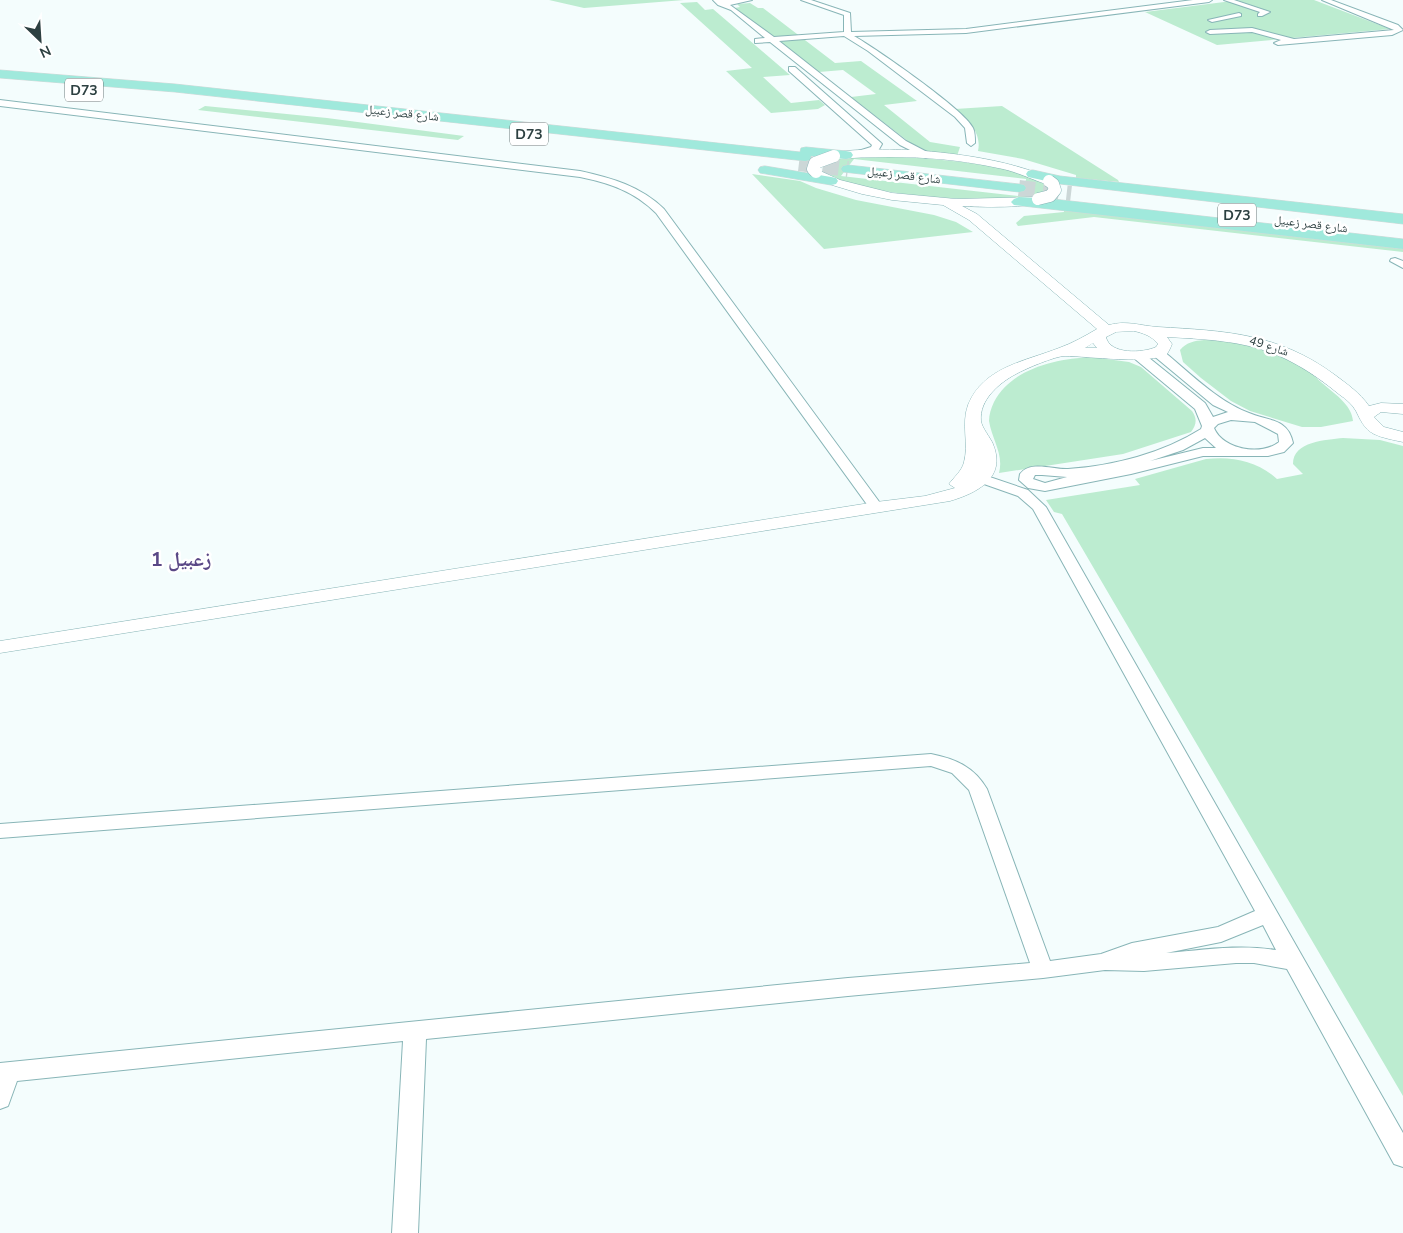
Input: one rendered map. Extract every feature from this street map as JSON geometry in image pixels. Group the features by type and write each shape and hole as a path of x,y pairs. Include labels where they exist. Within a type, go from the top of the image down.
{"main road":[{"name":"شارع قصر زعبيل","path":"0,74 175,88 264,101 802,160"},
{"name":"شارع قصر زعبيل","path":"0,83 264,101 300,99 554,123 848,159 1021,190"},
{"path":"264,101 281,110 447,132"},
{"path":"747,168 831,180"},
{"path":"1021,190 1060,180 1403,219"},
{"path":"1021,190 1053,204 1403,244"},
{"name":"شارع قصر زعبيل","path":"1403,227 1072,191 1403,235"}],"street":[{"path":"718,2 749,0"},
{"path":"804,0 848,14 847,34"},
{"path":"758,41 847,34 966,31 1210,0 1224,4 1231,13 1242,10 1267,12 1256,15 1242,10 1227,0"},
{"path":"1278,42 1389,33 1399,30 1395,26 1325,0"},
{"path":"718,2 733,8 903,143 926,155"},
{"path":"718,2 721,9 772,52"},
{"path":"1212,20 1242,10"},
{"path":"1210,32 1249,30 1292,41"},
{"path":"847,34 871,49 958,115 968,128 971,143"},
{"path":"1257,38 1271,35"},
{"path":"785,63 878,144 871,151 848,159"},
{"path":"1,103 580,174 611,181 637,191 649,199 660,211 876,507"},
{"path":"926,155 848,159 815,163 812,166 816,172 831,180 874,192 939,201 1021,190 1049,181 1053,184 1055,190 1050,196 1038,199 1021,190 986,162 926,155"},
{"path":"1021,190 994,208 991,211 990,218 1090,298"},
{"path":"939,201 973,217 1107,326"},
{"path":"0,647 876,507 927,502 952,496 966,489 975,476 988,466 988,458 981,436 974,424 977,403 990,386 1024,364 1055,355 1081,344 1107,326"},
{"path":"1107,326 1098,339 1103,346 1122,354"},
{"name":"شارع 49","path":"1107,326 1236,337 1272,345 1302,358 1330,379 1358,402 1372,426 1385,433 1403,437"},
{"path":"1148,331 1160,337 1162,348 1218,402 1279,428 1287,438 1286,443 1276,451 1266,453 1239,451 1203,452 1131,470 1069,480 1045,487 1033,485 1026,480 1027,474 1035,471 1075,472 1129,462 1180,446 1220,418 1252,418"},
{"name":"شارع 49","path":"1055,355 1081,352 1139,356 1200,334"},
{"path":"1139,356 1200,406 1205,413 1210,437 1217,443 1239,451"},
{"name":"شارع 49","path":"1330,379 1368,398 1399,408"},
{"path":"1366,415 1373,409 1399,408"},
{"path":"975,476 1023,493 1038,507 1403,1156"},
{"path":"0,832 930,760 947,763 961,769 972,778 1042,970"},
{"path":"1105,962 1132,951 1221,934 1267,915"},
{"path":"0,1099 4,1073 848,987 1042,970 1105,962 1144,963 1236,955 1273,957 1292,961"},
{"path":"404,1233 415,1032"}],"green space":[{"path":"549,0 684,0 584,8"},
{"path":"1240,0 1314,0 1390,29 1217,45 1145,12"},
{"path":"697,2 705,10 713,9 790,75 763,77 791,103 819,100 825,105 818,109 771,113 726,71 752,68 680,3"},
{"path":"750,3 758,8 763,8 835,63 861,61 917,101 884,105 930,142 960,147 957,156 935,154 918,149 851,97 876,94 843,70 819,72 735,8 740,7 737,4"},
{"path":"205,106 327,118 464,136 458,140 198,110"},
{"path":"1002,106 1119,182 1076,178 1076,175 1023,159 978,151 978,138 973,127 955,109"},
{"path":"881,156 970,163 1020,173 1038,180 1048,189 1031,198 1008,200 951,198 885,191 856,185 834,177 823,167 838,159","holes":["854,159 1026,179 1018,196 841,176"]},
{"path":"752,174 800,181 856,200 934,215 956,222 973,232 824,249"},
{"path":"1064,210 1403,249 1403,252 1094,217 1018,226 1016,223 1024,216 1064,212"},
{"path":"1204,340 1228,341 1251,345 1274,352 1295,362 1308,371 1348,407 1353,421 1321,427 1302,427 1250,411 1231,401 1183,362 1180,350 1191,342"},
{"path":"1091,357 1129,362 1141,367 1192,411 1196,421 1191,432 1123,454 999,473 999,453 989,421 993,404 1002,390 1023,373 1036,367 1064,360"},
{"path":"1343,438 1380,440 1403,446 1403,1096 1062,514 1054,512 1046,500 1140,485 1135,479 1206,459 1226,458 1244,461 1261,468 1277,479 1303,474 1293,464 1294,456 1298,451 1312,443"}],"tunnel":[{"path":"799,163 848,169"},
{"path":"1019,188 1071,194"}],"district":[{"name":"زعبيل 1","path":"181,559"}]}
